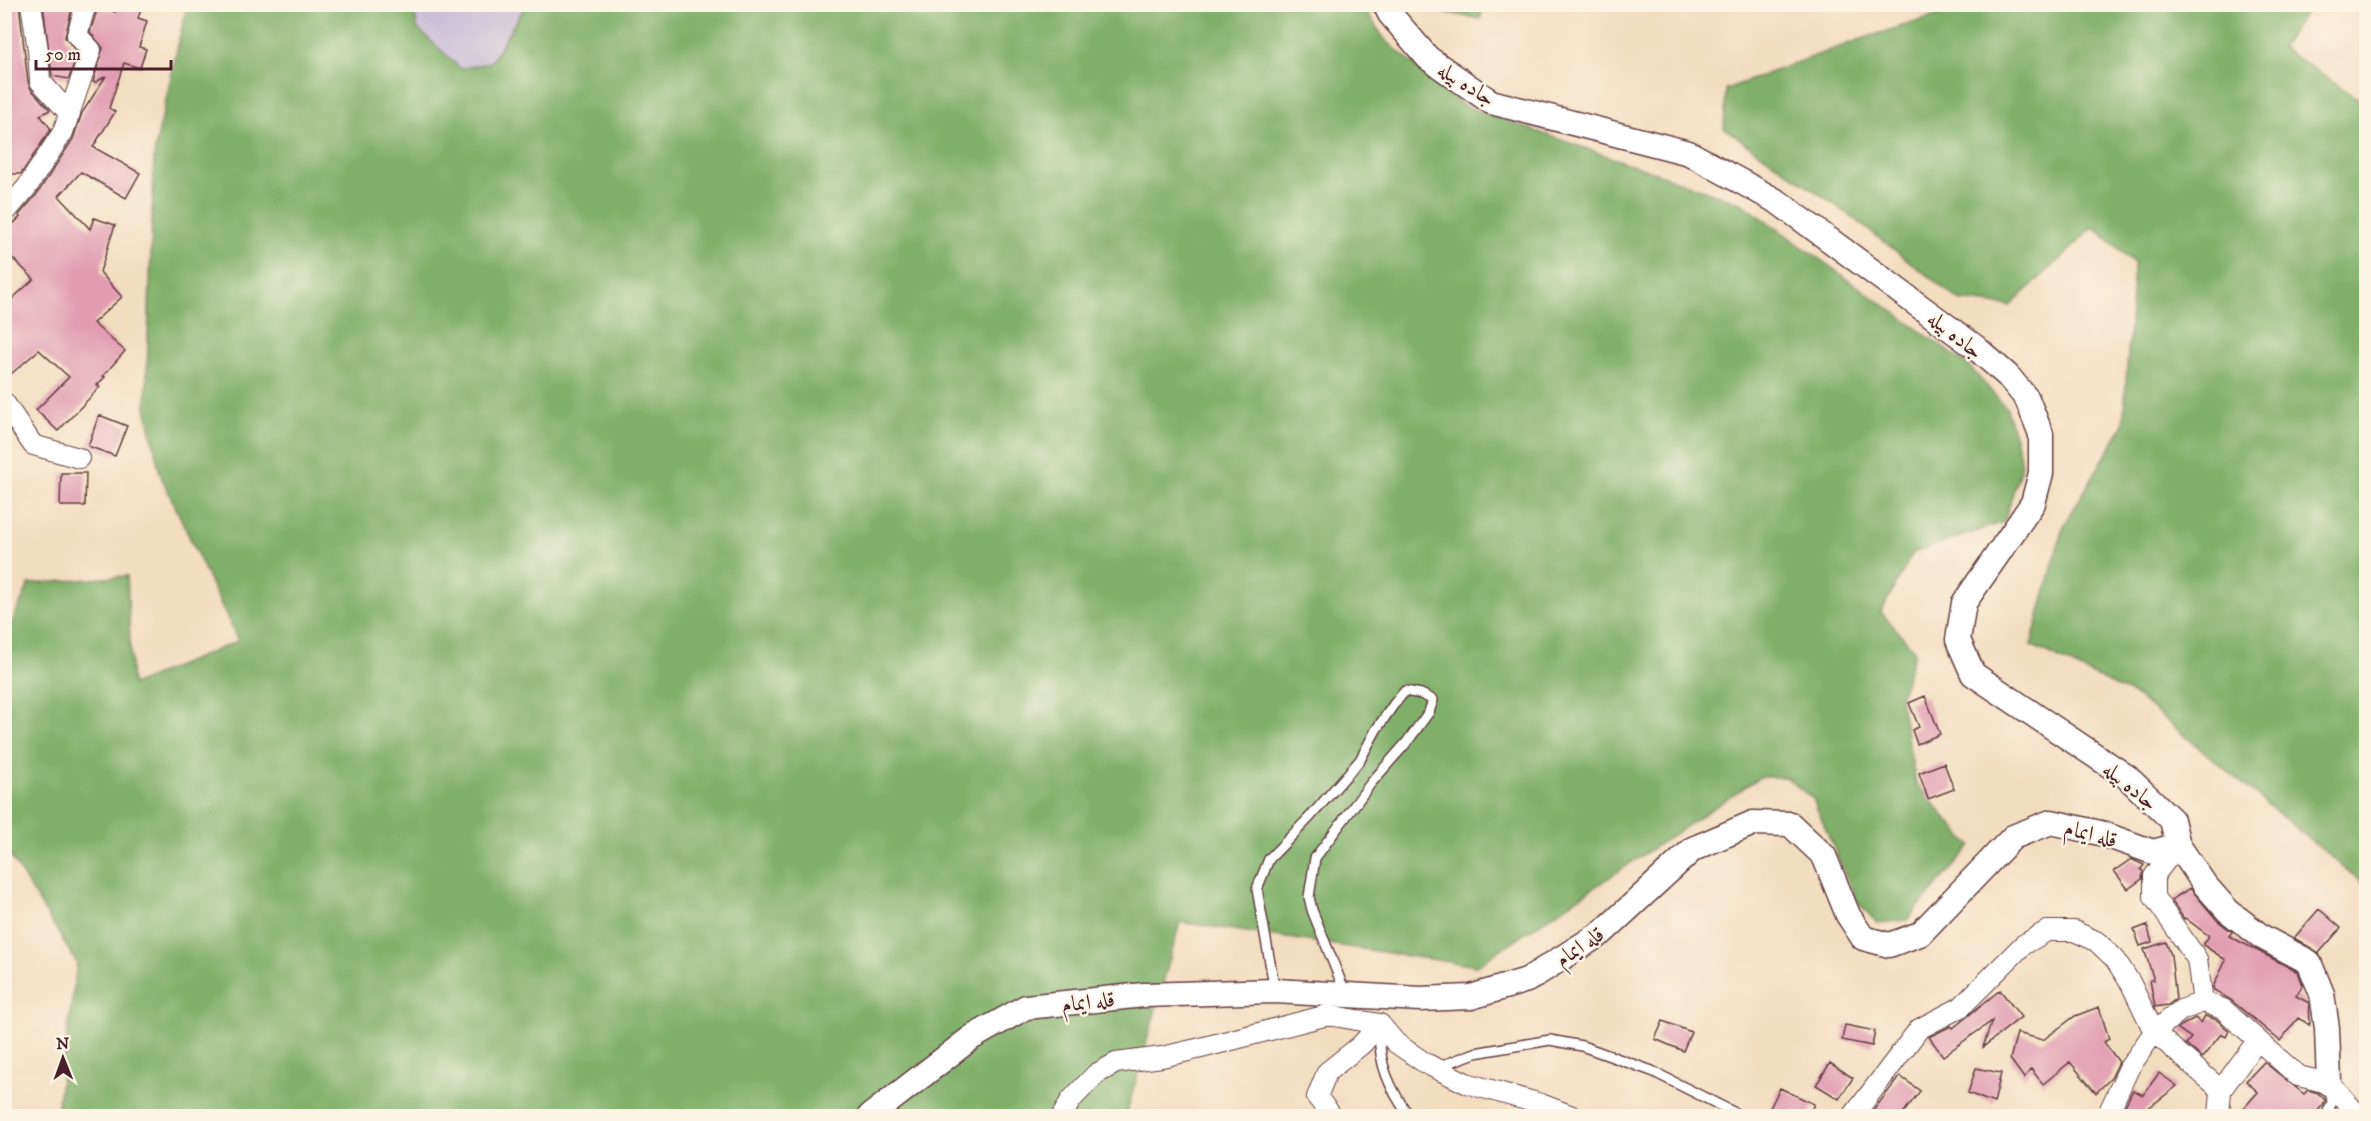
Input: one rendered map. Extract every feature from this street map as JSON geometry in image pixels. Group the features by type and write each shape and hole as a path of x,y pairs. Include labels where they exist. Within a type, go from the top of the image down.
{"street":[{"path":"31,4 40,81 70,114"},
{"path":"4,214 27,187 63,132 91,50 77,36 86,4"},
{"name":"جاده بیله","path":"1385,4 1390,14 1428,58 1491,102 1689,153 1778,202 1975,347 2008,376 2026,399 2041,434 2041,473 2032,503 1964,603 1958,640 1973,674 2127,777 2172,820 2178,845 2205,885 2228,911 2262,937 2309,962 2322,994 2327,1028 2329,1083"},
{"path":"4,402 33,445 79,458"},
{"name":"قله ایمام","path":"870,1116 971,1038 1026,1007 1144,995 1275,991 1420,999 1471,997 1527,980 1603,933 1693,849 1753,823 1790,824 1824,856 1848,915 1863,938 1889,945 1920,934 2013,837 2051,822 2100,833 2153,852 2178,845"},
{"path":"2178,845 2154,876 2154,897 2197,959 2203,1002"},
{"path":"1852,1116 1919,1029 1961,1007 2023,945 2047,931 2074,931 2096,941 2115,959 2131,984 2154,1032 2221,1090"},
{"path":"2107,1116 2129,1068 2154,1032 2181,1010 2203,1002 2223,1010 2298,1076 2329,1083 2359,1116"},
{"path":"1062,1116 1071,1100 1096,1074 1116,1063 1162,1057 1328,1015 1380,1024 1396,1043 1436,1068 1466,1083 1541,1104 1572,1116"},
{"path":"1332,1116 1317,1097 1327,1072 1360,1045 1380,1024"},
{"path":"2219,1116 2221,1090 2257,1041"}],"lane":[{"path":"1275,991 1257,889 1269,859 1360,760 1376,730 1405,691 1421,694 1433,700 1429,712 1407,742 1371,783 1315,858 1310,897 1312,910 1346,994"},
{"path":"1380,1024 1378,1048 1392,1092 1409,1116"},
{"path":"1436,1068 1475,1053 1550,1040 1582,1046 1652,1071 1741,1116"},
{"path":"2326,1116 2332,1102 2329,1083"}],"shaded area":[{"path":"414,5 526,5 491,62 461,69 417,28"}],"green space":[{"path":"1973,4 2311,5 2281,47 2366,104 2366,886 2138,697 2031,645 2063,527 2123,426 2134,263 2094,227 2010,306 1959,300 1848,214 1724,128 1726,89 1858,40"},
{"path":"187,5 414,5 417,28 461,69 491,62 526,5 1362,5 1385,40 1462,105 1741,203 1968,365 2007,409 2022,464 2004,522 1913,553 1881,612 1915,651 1900,698 1916,784 1971,846 1907,920 1877,923 1856,900 1813,799 1786,777 1760,777 1476,966 1180,922 1126,1116 56,1116 77,963 5,847 5,638 29,584 127,576 132,685 238,641 160,474 146,407 154,153"},
{"path":"1434,5 1484,5 1480,19 1443,12"}],"building":[{"path":"4,4 19,4 28,82 31,89 50,110 40,115 51,129 21,174 4,174"},
{"path":"43,4 73,4 65,37 77,53 69,79 52,76"},
{"path":"117,4 143,4 138,18 147,21 139,47 146,49 140,68 124,63 109,108 115,112 93,147 140,173 126,198 81,172 59,196 90,229 94,218 115,225 100,272 122,297 93,323 125,351 103,376 105,377 97,385 100,387 58,431 36,410 69,377 39,350 11,374 4,366 4,306 34,279 4,250 4,233 20,217 19,215 37,194 73,139 82,113 106,76 93,82 103,48 90,32 98,7 115,12"},
{"path":"99,415 127,426 115,456 88,446"},
{"path":"61,473 86,473 85,506 60,506"},
{"path":"1925,696 1940,734 1917,744 1912,730 1919,727 1909,703"},
{"path":"1944,763 1954,789 1928,799 1919,773"},
{"path":"2131,859 2144,865 2141,869 2142,879 2128,889 2114,871"},
{"path":"2190,888 2217,920 2232,932 2229,936 2298,972 2303,985 2296,996 2309,1003 2310,1025 2298,1018 2280,1041 2231,1000 2214,990 2213,987 2226,960 2203,945 2209,936 2184,919 2171,900"},
{"path":"2319,909 2341,928 2319,953 2294,938"},
{"path":"2147,925 2152,942 2140,946 2134,930"},
{"path":"2166,942 2171,955 2176,999 2168,1005 2155,1007 2150,980 2154,980 2144,949"},
{"path":"2000,990 2021,1017 1983,1047 1992,1021 1943,1056 1929,1037 1951,1026 1953,1028"},
{"path":"2099,1007 2109,1039 2104,1042 2119,1062 2111,1078 2096,1093 2070,1062 2043,1084 2031,1069 2024,1078 2010,1059 2017,1033 2043,1040 2075,1016"},
{"path":"2205,1016 2217,1020 2229,1031 2226,1037 2221,1034 2202,1058 2186,1044 2191,1038 2177,1028 2195,1018 2201,1023"},
{"path":"1663,1021 1691,1032 1683,1051 1655,1039"},
{"path":"1845,1025 1875,1031 1872,1046 1842,1040"},
{"path":"2264,1062 2304,1094 2308,1090 2318,1093 2325,1100 2323,1105 2313,1116 2237,1116 2258,1092 2246,1081"},
{"path":"1830,1063 1853,1078 1839,1099 1816,1085"},
{"path":"1976,1068 2001,1073 1994,1103 1968,1093"},
{"path":"2159,1073 2177,1086 2138,1116 2120,1116 2133,1090 2143,1095"},
{"path":"1900,1076 1920,1091 1901,1116 1869,1116"},
{"path":"1780,1088 1814,1104 1808,1116 1766,1116"}]}
